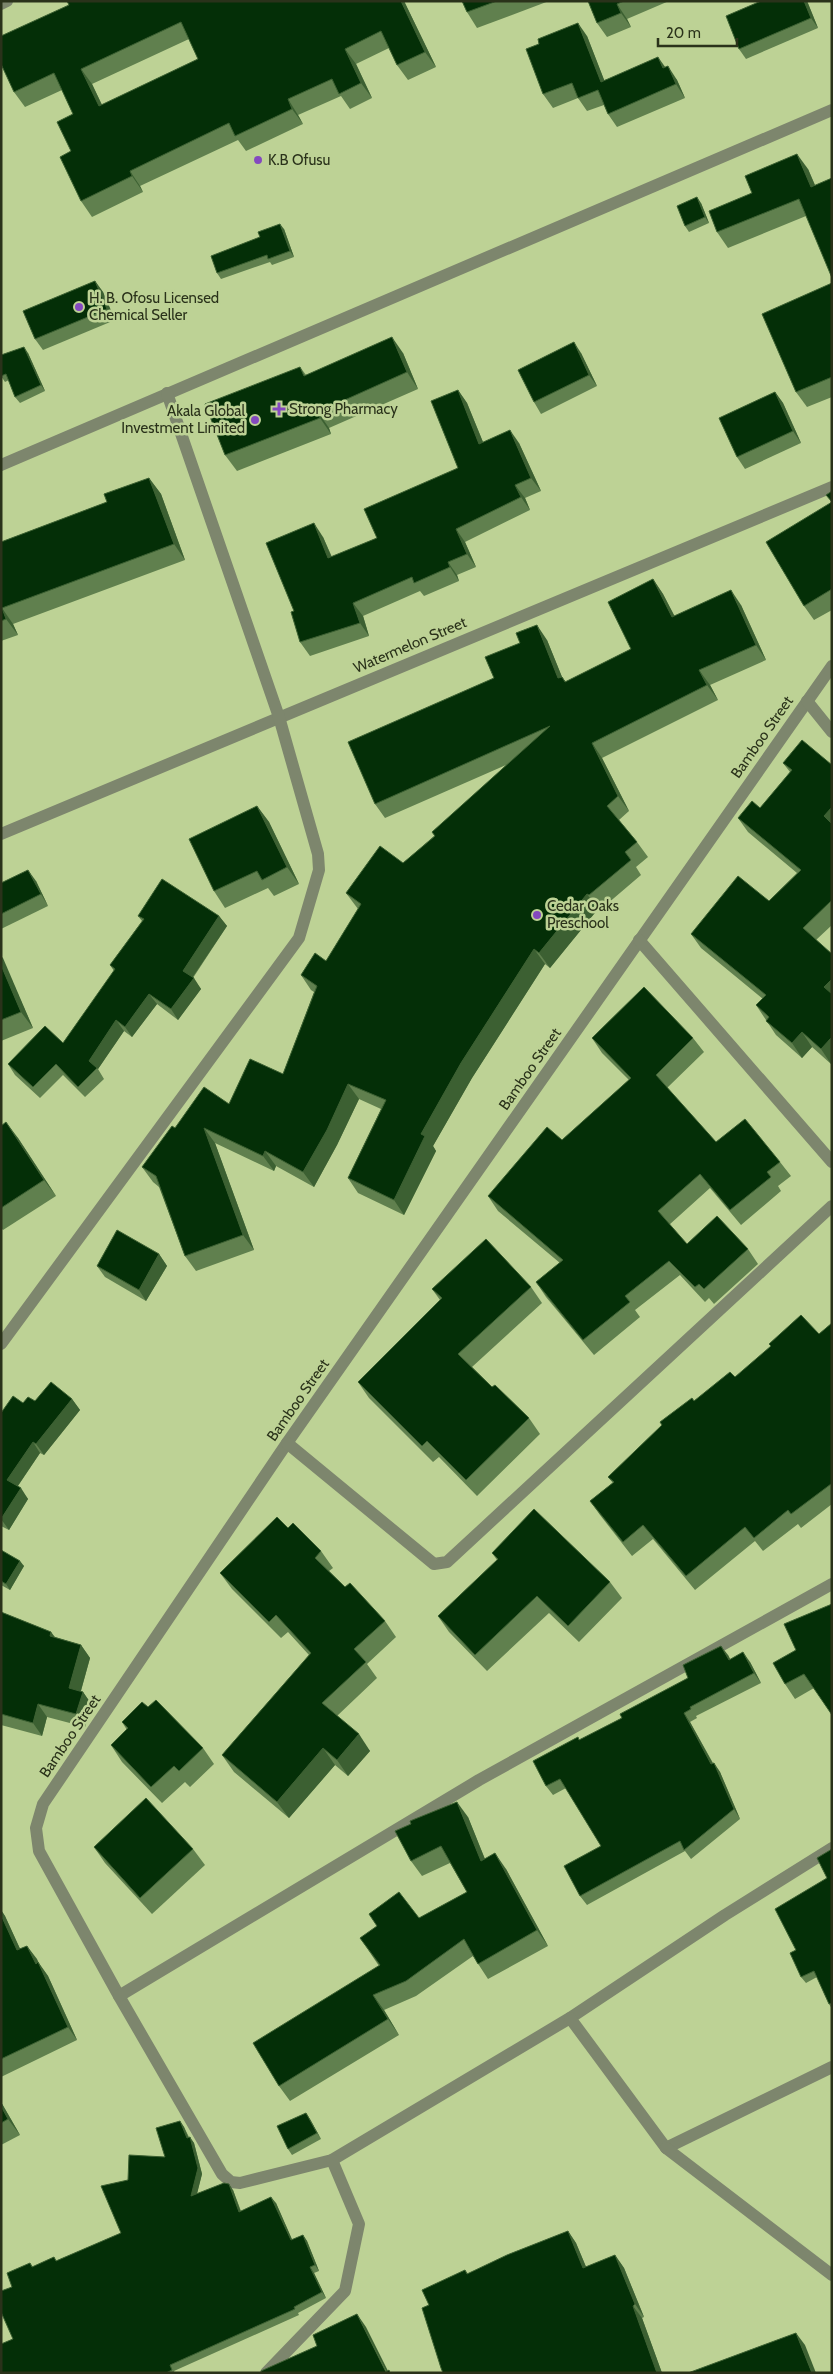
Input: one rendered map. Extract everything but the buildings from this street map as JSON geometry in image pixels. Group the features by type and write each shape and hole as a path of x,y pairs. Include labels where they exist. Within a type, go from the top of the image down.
{"street":[{"path":"1,4 8,1"},
{"path":"1,465 832,110"},
{"path":"1,1344 299,938 319,870 318,854 279,717 167,393"},
{"name":"Watermelon Street","path":"1,834 832,487"},
{"name":"Bamboo Street","path":"332,2160 240,2183 231,2182 222,2174 39,1851 36,1828 43,1804 287,1443 832,666"},
{"path":"807,701 832,732"},
{"path":"639,940 832,1162"},
{"path":"287,1443 434,1564 447,1562 832,1206"},
{"path":"120,1996 479,1780 832,1584"},
{"path":"266,2373 345,2292 359,2224 332,2160 570,2018 724,1915 832,1848"},
{"path":"570,2018 666,2148 832,2275"},
{"path":"666,2148 832,2068"}],"place":[{"name":"K.B Ofusu","path":"258,160"},
{"name":"H. B. Ofosu Licensed Chemical Seller","path":"79,307"},
{"name":"Strong Pharmacy","path":"279,409"},
{"name":"Akala Global Investment Limited","path":"255,420"},
{"name":"Cedar Oaks Preschool","path":"537,915"}]}
